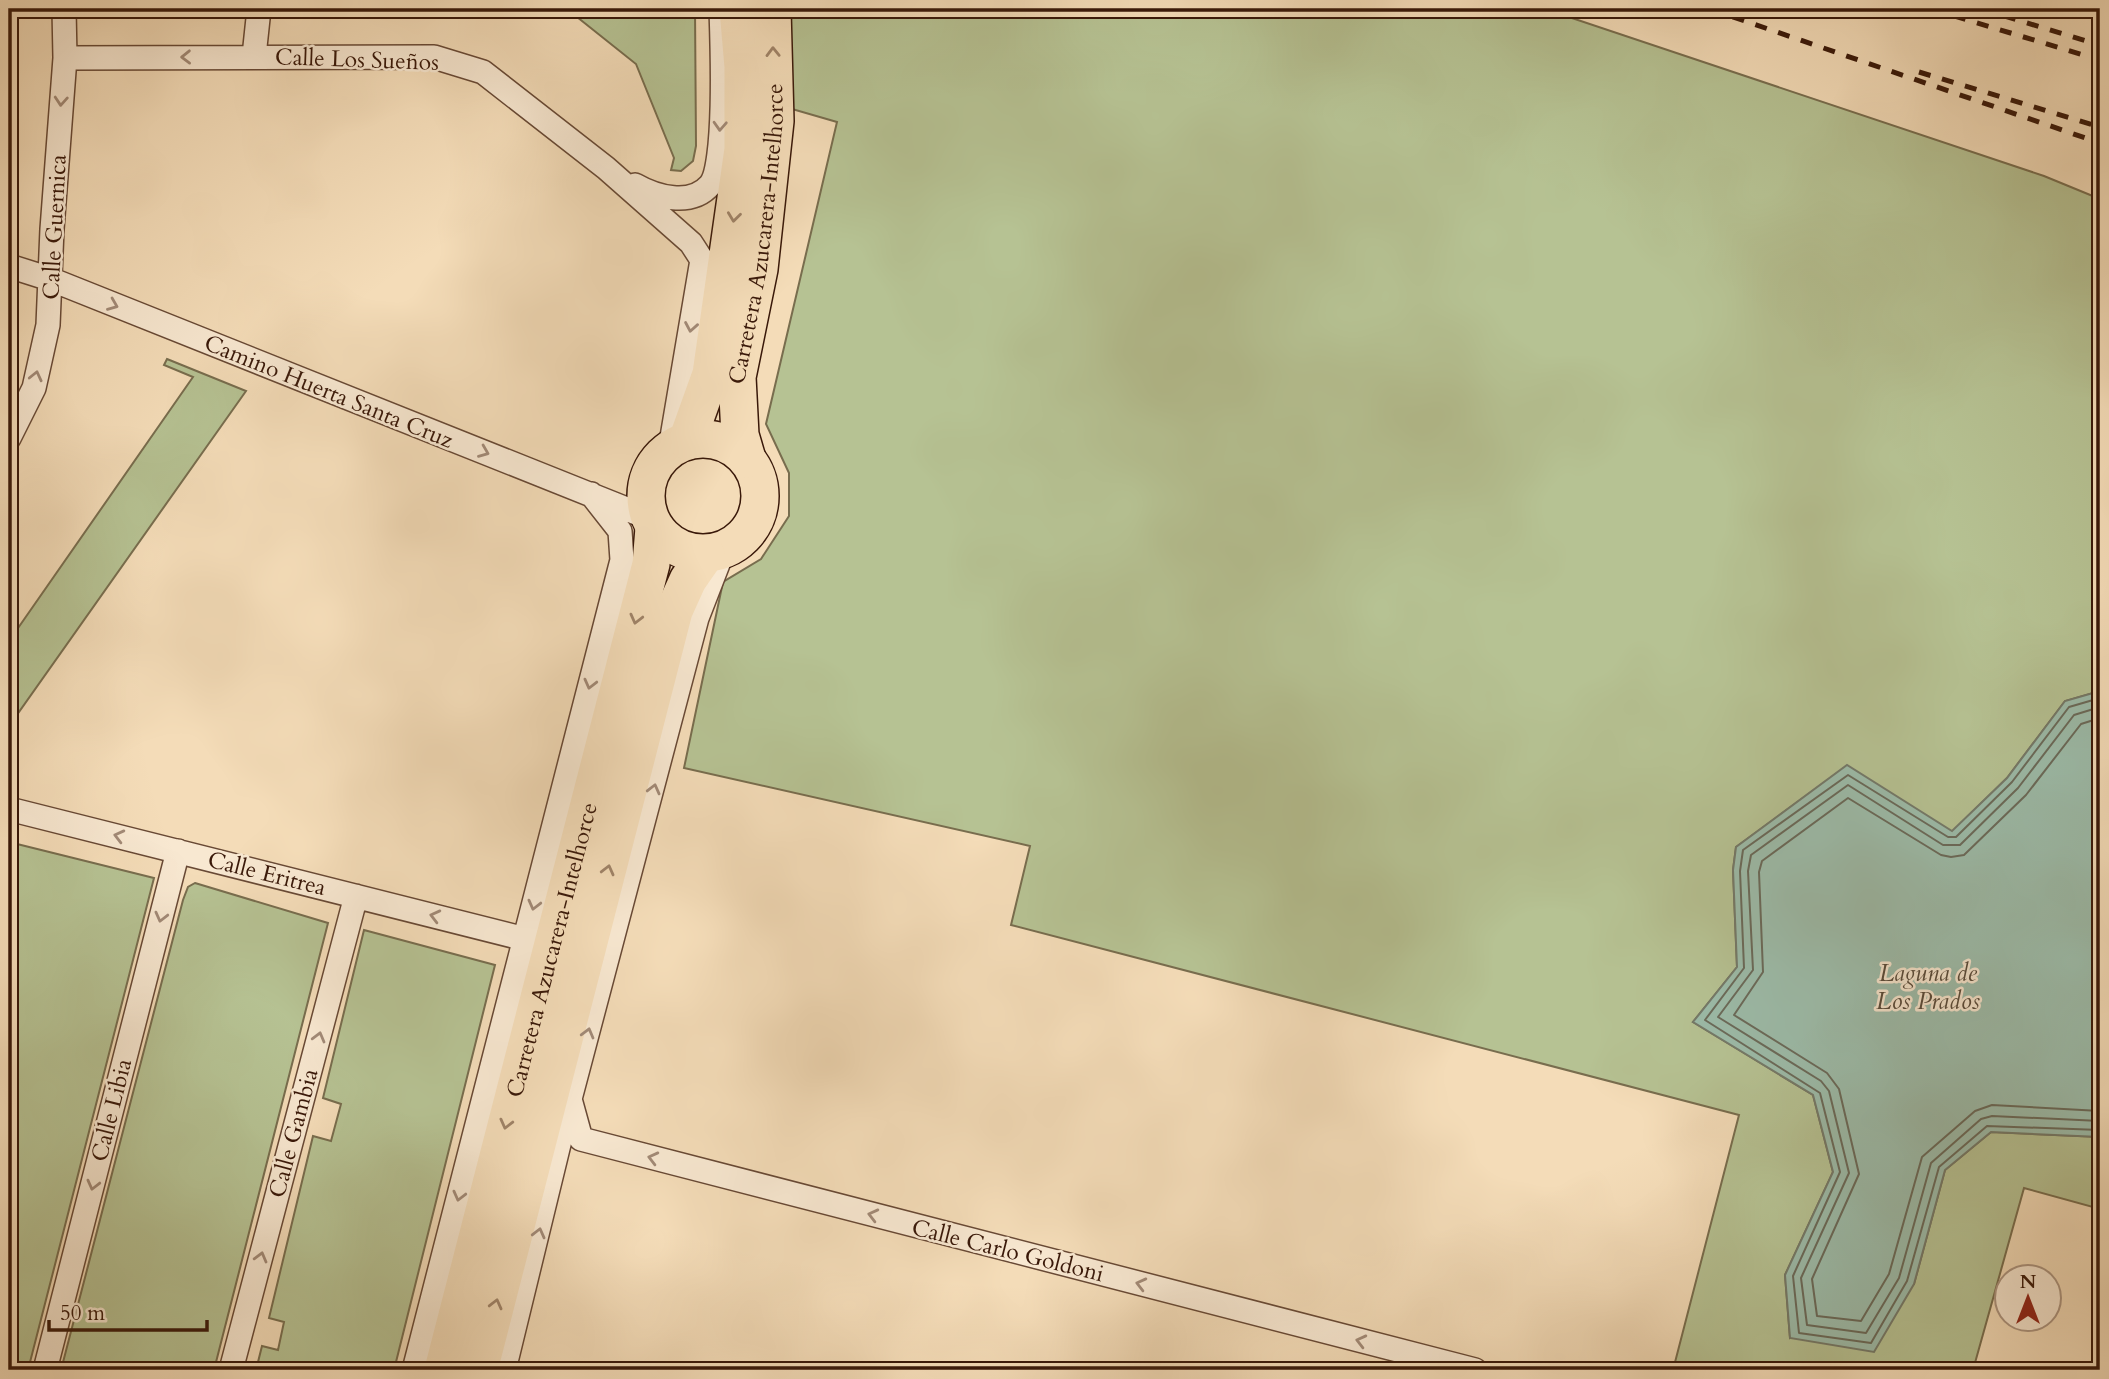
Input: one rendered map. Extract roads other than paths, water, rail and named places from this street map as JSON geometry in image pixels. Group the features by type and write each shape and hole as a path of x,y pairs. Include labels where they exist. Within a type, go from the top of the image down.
{"main road":[{"name":"Carretera Azucarera-Intelhorce","path":"679,445 711,374 743,149 743,68 738,9"},
{"name":"Carretera Azucarera-Intelhorce","path":"747,459 738,422 737,377 759,269 775,121 772,9"},
{"path":"720,441 747,459 757,475 761,493 759,512 751,528 739,542 714,552 677,548 652,523 646,488 658,460 679,445 720,441"},
{"name":"Carretera Azucarera-Intelhorce","path":"443,1370 651,564 652,523"},
{"name":"Carretera Azucarera-Intelhorce","path":"480,1370 674,611 688,580 714,552"}],"street":[{"name":"Calle Guernica","path":"9,438 34,388 48,325 65,58 64,9"},
{"path":"254,56 259,9"},
{"path":"606,168 652,195 661,197 684,197 711,185 718,167 723,65 721,9"},
{"name":"Calle Los Sueños","path":"65,58 434,57 482,72 606,168 691,243 702,260 679,445"},
{"name":"Camino Huerta Santa Cruz","path":"9,265 591,494 652,523"},
{"name":"Carretera Azucarera-Intelhorce","path":"414,1370 622,560 620,531 591,494"},
{"name":"Carretera Azucarera-Intelhorce","path":"613,594 626,580 637,549 652,523"},
{"path":"504,1370 570,1099 714,552"},
{"name":"Calle Eritrea","path":"9,808 525,939"},
{"name":"Calle Libia","path":"45,1370 178,851"},
{"name":"Calle Gambia","path":"231,1370 356,895"},
{"name":"Calle Carlo Goldoni","path":"570,1099 581,1139 1475,1370"}],"water":[{"name":"Laguna de Los Prados","path":"2100,691 2100,1137 1991,1132 1945,1170 1914,1284 1874,1352 1790,1338 1785,1275 1833,1172 1813,1095 1693,1022 1737,967 1733,870 1736,847 1847,765 1952,831 2007,778 2065,701"}],"railway":[{"path":"1710,9 2100,143"},
{"path":"1931,9 2100,60"},
{"path":"1981,9 2100,45"},
{"path":"1919,72 2100,127"}]}
